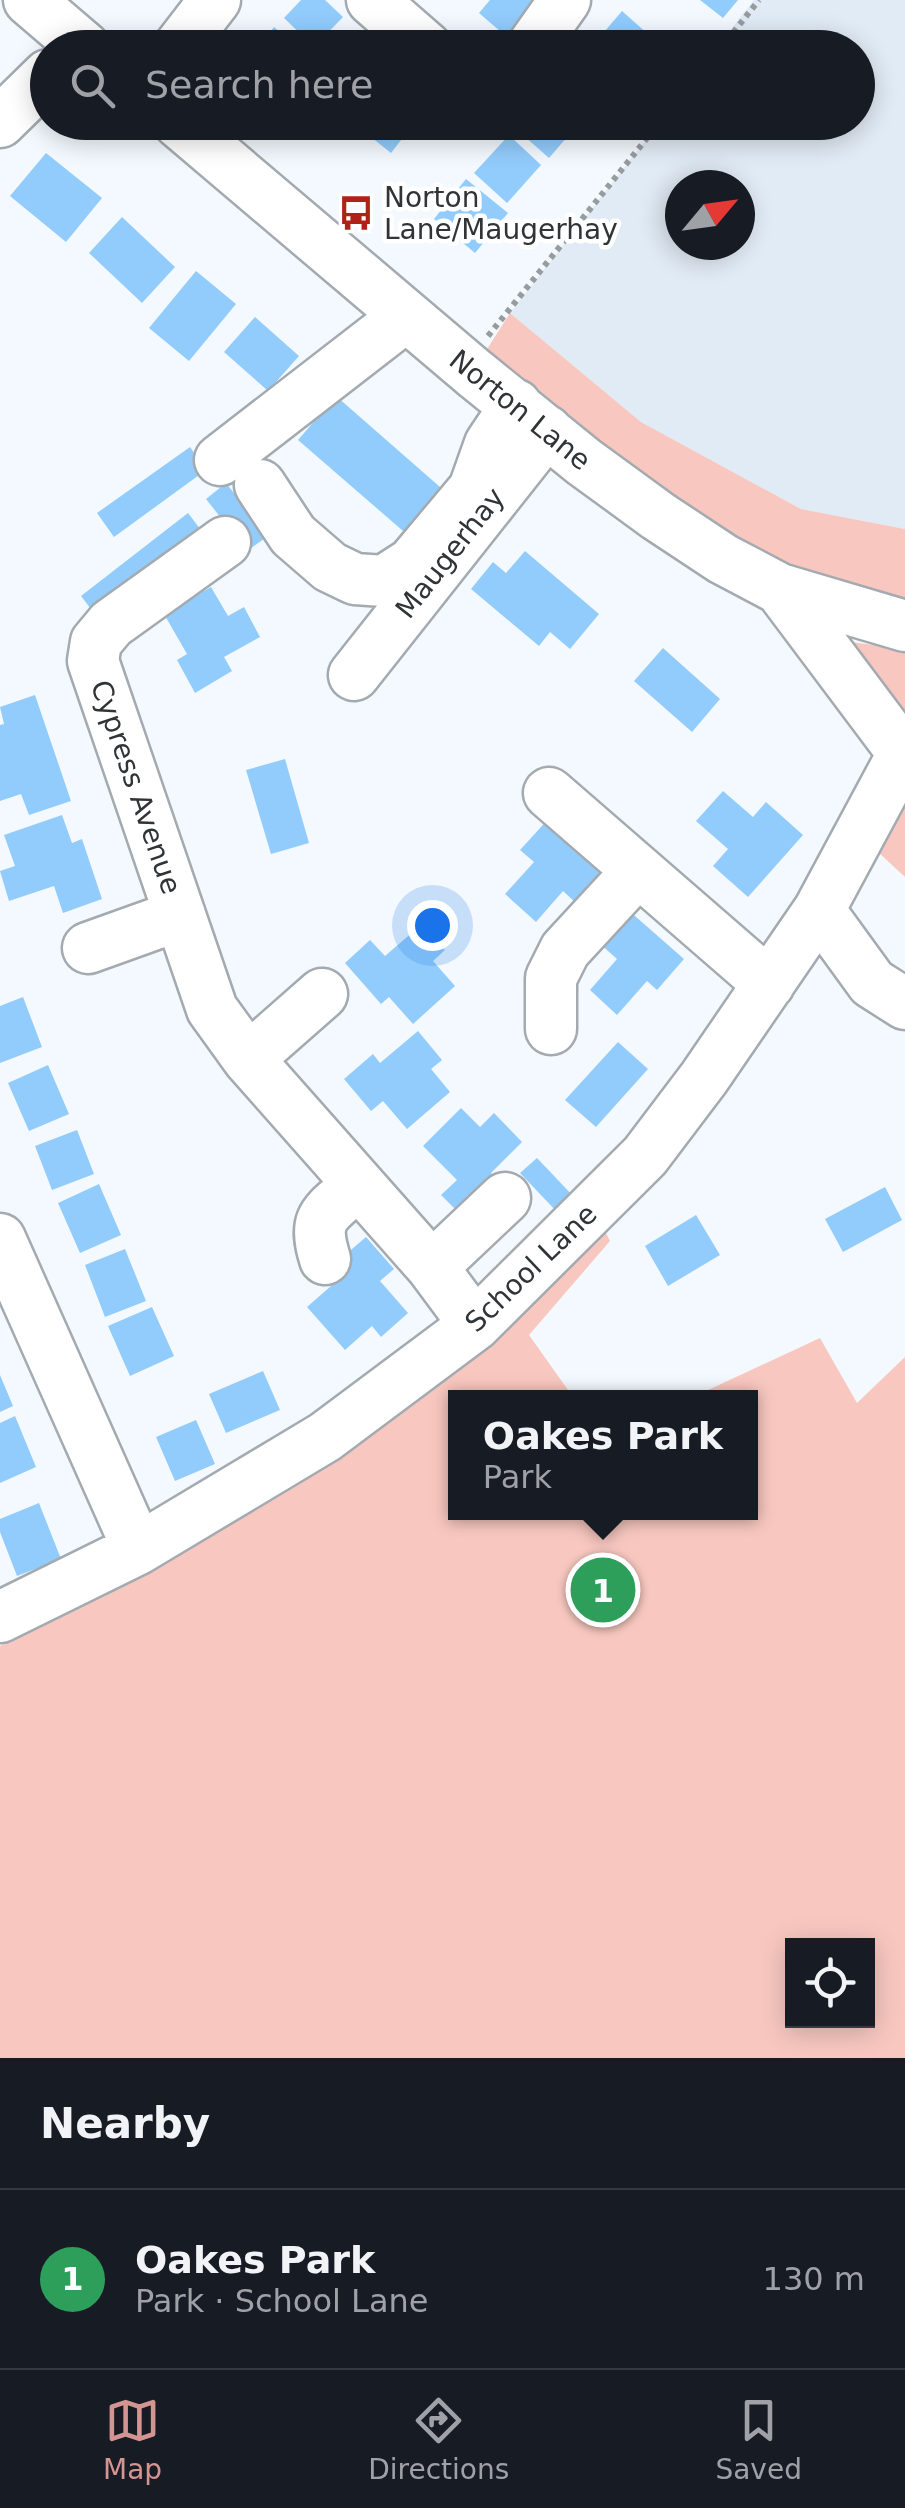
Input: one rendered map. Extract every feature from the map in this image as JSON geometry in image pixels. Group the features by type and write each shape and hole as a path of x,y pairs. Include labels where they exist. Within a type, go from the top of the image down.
{"street":[{"path":"29,0 53,30"},
{"path":"192,30 215,0"},
{"path":"372,0 406,30"},
{"path":"544,30 565,0"},
{"path":"0,122 30,93"},
{"name":"Norton Lane","path":"199,140 467,368 658,516 722,559 780,589 905,626"},
{"path":"406,316 240,473 294,535 330,567 355,580 384,581 412,563 474,489 490,444 531,418"},
{"name":"Maugerhay","path":"354,675 531,418"},
{"name":"Cypress Avenue","path":"225,542 111,624 96,642 93,661 212,1009 248,1059 432,1267 476,1325"},
{"name":"School Lane","path":"0,1617 138,1549 325,1438 476,1325 645,1156 818,910 904,752 780,589"},
{"path":"549,792 769,984"},
{"path":"551,1028 551,978 565,950 638,872"},
{"path":"818,910 872,983 905,1004"},
{"name":"Cypress Avenue","path":"88,948 180,916"},
{"path":"248,1059 322,994"},
{"path":"325,1259 318,1237 321,1219 357,1185"},
{"path":"432,1267 505,1198"},
{"path":"0,1239 138,1549"}],"path":[{"path":"736,30 760,0"},
{"path":"467,368 495,326 645,140"}],"shaded area":[{"path":"754,0 905,0 905,529 801,509 641,422 510,313 646,140 875,140 875,30 730,30"},
{"path":"510,313 641,422 801,509 905,529 905,605 848,595 698,524 482,357"},
{"path":"835,640 905,649 905,730"},
{"path":"905,775 905,877 865,840"},
{"path":"597,1215 610,1241 529,1335 568,1390 448,1390 448,1520 758,1520 758,1390 708,1390 820,1338 857,1403 905,1357 905,2058 0,2058 0,1646 342,1452"}],"building":[{"path":"301,0 325,0 343,17 330,30 296,30 284,18"},
{"path":"490,0 533,0 538,4 515,30 499,30 479,13"},
{"path":"700,0 738,0 723,18"},
{"path":"622,11 643,30 606,30"},
{"path":"375,140 401,140 391,153"},
{"path":"504,140 514,140 541,165 507,203 474,173"},
{"path":"529,140 564,140 549,158"},
{"path":"46,153 102,198 66,242 10,196"},
{"path":"466,179 508,213 475,253 434,219"},
{"path":"122,217 175,267 142,303 89,253"},
{"path":"196,271 236,304 189,361 149,328"},
{"path":"255,317 299,356 268,391 224,352"},
{"path":"336,396 448,494 410,537 298,440"},
{"path":"190,447 206,470 114,537 97,513"},
{"path":"226,483 268,536 247,551 206,499"},
{"path":"188,513 204,534 97,617 81,596"},
{"path":"525,551 599,614 570,649 550,632 539,646 471,589 493,562 506,573"},
{"path":"211,587 228,616 244,607 260,637 224,657 232,671 195,693 177,660 187,654 164,614"},
{"path":"663,648 720,699 692,732 634,681"},
{"path":"35,695 71,801 29,815 21,794 0,801 0,725 4,724 0,707"},
{"path":"285,759 309,843 271,854 246,770"},
{"path":"723,791 753,817 766,802 803,835 748,897 713,866 728,849 696,821"},
{"path":"62,815 72,843 82,839 102,899 63,913 54,886 9,901 0,871 15,866 4,835"},
{"path":"551,816 608,866 576,903 563,891 536,922 505,894 534,862 520,850"},
{"path":"627,909 684,959 657,990 647,981 617,1015 590,990 617,959 598,942"},
{"path":"422,924 445,950 433,961 455,986 413,1024 389,997 381,1004 345,963 370,940 385,956"},
{"path":"23,997 42,1047 0,1063 0,1006"},
{"path":"418,1031 442,1060 431,1069 450,1092 407,1129 383,1101 371,1111 344,1079 373,1054 380,1063"},
{"path":"618,1042 648,1069 596,1127 565,1100"},
{"path":"48,1065 69,1114 29,1131 8,1083"},
{"path":"461,1108 480,1127 494,1113 522,1142 491,1173 499,1181 463,1217 441,1195 457,1180 423,1146"},
{"path":"77,1130 94,1174 52,1190 35,1146"},
{"path":"537,1158 575,1198 559,1214 520,1173"},
{"path":"99,1184 121,1235 80,1253 58,1203"},
{"path":"885,1187 902,1220 843,1252 825,1219"},
{"path":"696,1215 720,1255 668,1286 645,1246"},
{"path":"366,1237 394,1269 380,1281 408,1313 381,1337 372,1326 345,1350 307,1307 339,1279 330,1268"},
{"path":"125,1249 146,1301 105,1317 85,1265"},
{"path":"152,1307 174,1356 130,1376 108,1326"},
{"path":"263,1371 280,1410 226,1433 209,1394"},
{"path":"0,1375 13,1406 0,1412"},
{"path":"15,1416 36,1467 0,1483 0,1423"},
{"path":"196,1420 215,1464 175,1481 156,1437"},
{"path":"39,1503 61,1559 17,1576 0,1532 0,1519"}],"place":[{"name":"Norton Lane/Maugerhay","path":"356,213"},
{"name":"Oakes Park","path":"603,1590"}]}
